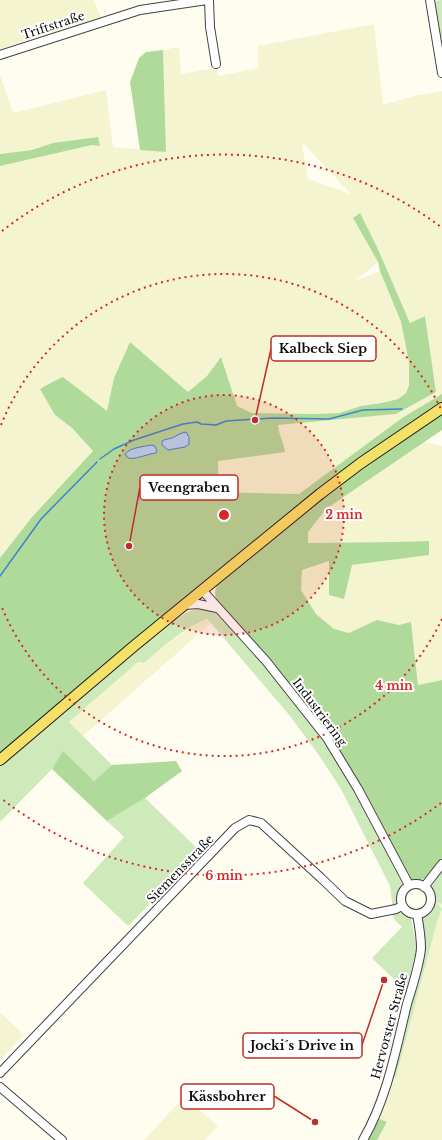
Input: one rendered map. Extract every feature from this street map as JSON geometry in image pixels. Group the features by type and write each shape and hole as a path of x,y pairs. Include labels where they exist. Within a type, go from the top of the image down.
{"main road":[{"path":"0,760 202,590 320,494 361,463 442,408"}],"street":[{"name":"Triftstraße","path":"0,55 140,10 208,0 210,27 216,64"},
{"path":"430,0 442,73"},
{"name":"Industriering","path":"202,590 271,667 327,738 358,789 409,885"},
{"path":"184,605 198,604 217,608"},
{"name":"Siemensstraße","path":"0,1073 235,828 249,820 261,823 345,901 371,914 396,909 402,906"},
{"path":"424,886 442,864"},
{"path":"417,884 424,886 430,894 430,904 426,911 417,914 409,913 402,906 400,898 403,891 409,885 417,884"},
{"name":"Hervorster Straße","path":"363,1140 377,1111 385,1088 415,976 421,949 417,914"},
{"path":"0,1087 62,1140"}],"green space":[{"path":"0,0 94,0 101,18 0,52"},
{"path":"442,0 442,59 434,1"},
{"path":"374,24 383,105 414,96 442,91 442,394 402,418 299,494 219,492 218,461 278,425 396,414 436,392 424,316 410,323 377,247 359,213 353,219 378,262 355,281 380,271 401,322 409,362 409,386 406,393 398,399 361,406 339,413 252,413 237,406 221,357 207,376 188,392 130,342 114,378 107,412 63,377 55,382 48,383 40,389 55,415 72,428 93,451 32,517 0,558 0,166 92,145 100,146 98,137 53,143 32,150 0,154 0,75 13,113 106,90 113,147 166,152 163,50 179,47 181,74 216,68 218,76 258,68 258,46","holes":["303,143 351,194 308,179"]},
{"path":"163,50 166,152 140,150 130,82 139,58 146,52"},
{"path":"98,137 100,146 92,145 0,166 0,154 32,150 53,143"},
{"path":"360,213 377,247 410,323 425,316 436,392 396,414 278,425 285,452 218,461 219,492 299,494 402,418 442,394 442,404 382,443 302,502 121,652 0,755 0,558 32,517 93,451 72,428 55,415 40,389 63,377 107,411 114,378 130,342 188,392 207,376 221,357 237,406 252,413 339,413 361,406 398,399 406,393 409,385 409,362 401,322 380,271 378,262 353,218"},
{"path":"442,415 442,430 326,509 308,532 308,543 429,541 429,555 352,565 344,599 329,595 329,561 302,570 301,590 316,614 334,629 349,633 377,620 399,625 411,622 418,685 442,680 442,858 425,878 421,880 412,880 350,770 220,605 216,599 215,591 219,582 328,495 384,454"},
{"path":"425,442 442,446 442,680 418,685 414,643 399,625 377,621 349,633 334,629 316,614 301,590 302,570 329,561 329,595 343,599 351,565 429,555 429,541 308,543 308,532 326,509"},
{"path":"202,606 209,608 222,618 271,671 310,720 339,763 378,833 403,885 399,890 399,908 393,910 390,886 341,789 318,754 290,716 207,619 190,627 166,644 144,663 138,662 69,722 112,765 94,781 63,752 52,769 0,822 0,765 151,637 175,619"},
{"path":"207,619 211,623 83,736 69,722 138,662 144,663 193,625"},
{"path":"63,751 94,781 112,765 176,761 182,771 145,798 107,821 52,769"},
{"path":"145,798 201,852 128,926 83,883 124,837 107,821"},
{"path":"442,870 442,904 436,902 442,909 437,922 396,1077 390,1077 423,935 423,917 433,908 435,900 431,887"},
{"path":"435,902 442,904 442,910"},
{"path":"442,910 442,1140 377,1140 387,1122 377,1118 390,1077 396,1077 437,922"},
{"path":"402,913 411,918 416,944 416,952 406,991 372,958 402,927 394,919 393,914"},
{"path":"0,1012 24,1035 0,1060"},
{"path":"184,1097 218,1126 205,1140 144,1140"},
{"path":"377,1118 387,1122 377,1140 366,1140"}],"water":[{"path":"186,432 189,437 189,444 185,447 168,450 162,445 163,440"},
{"path":"151,445 155,446 157,451 156,453 138,458 128,458 125,454 134,449"}],"waterway":[{"path":"100,459 114,449 134,440 183,424 197,422 201,424 216,425 226,421 273,418 329,419 363,410 402,409"},
{"path":"0,576 41,519 97,462"}],"place":[{"name":"Kalbeck Siep","path":"255,420"},
{"name":"Veengraben","path":"129,546"},
{"name":"Jocki´s Drive in","path":"384,980"},
{"name":"Kässbohrer","path":"315,1122"}]}
